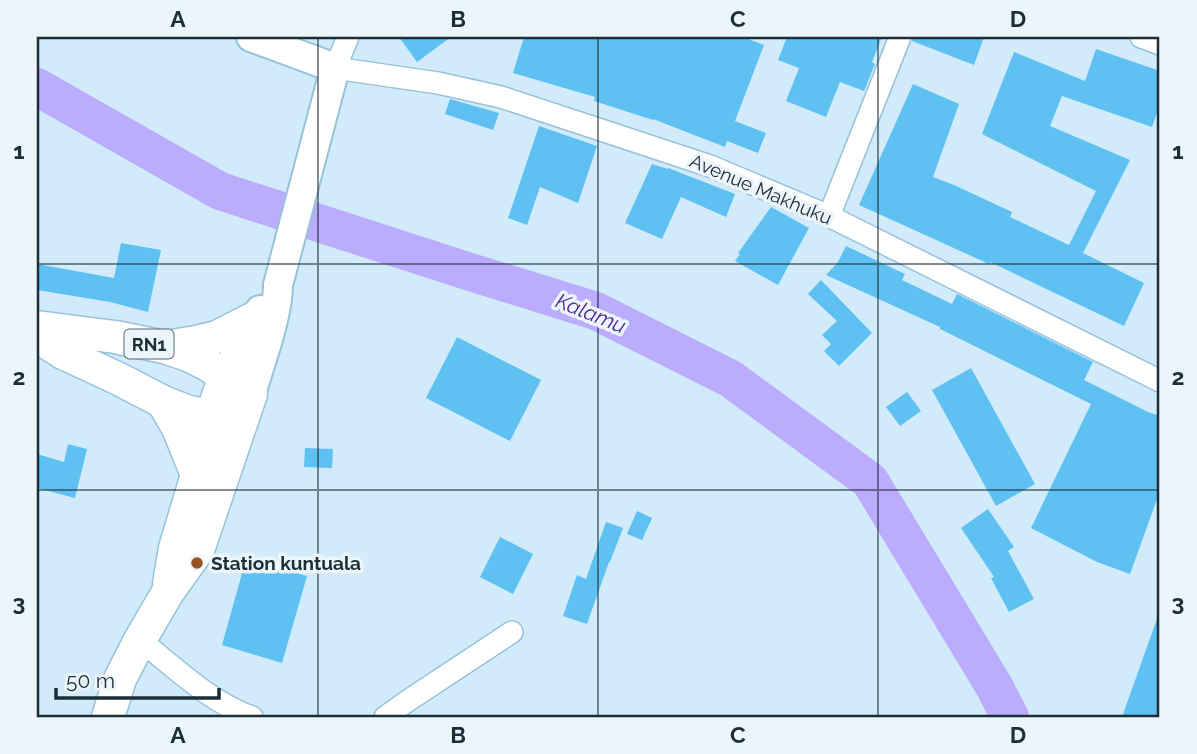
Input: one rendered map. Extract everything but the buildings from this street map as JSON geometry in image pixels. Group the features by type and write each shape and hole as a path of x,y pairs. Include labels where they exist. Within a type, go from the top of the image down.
{"highway":[{"path":"164,347 217,337 254,318"},
{"name":"RN1","path":"37,327 164,347 188,355 225,376"},
{"name":"RN1","path":"37,336 63,353 189,412 234,411"},
{"path":"108,717 120,679 139,640 198,550 234,411 225,376"},
{"path":"163,402 178,428 197,475"},
{"path":"168,593 174,548 197,475 234,411"}],"main road":[{"path":"234,411 278,297 280,277 335,68 251,37"},
{"path":"225,376 254,318 280,277"}],"street":[{"path":"335,68 348,37"},
{"path":"829,216 900,37"},
{"path":"1141,37 1160,44"},
{"name":"Avenue Makhuku","path":"335,68 438,83 501,97 710,166 829,216 1160,381"},
{"path":"386,717 512,632"},
{"path":"139,640 215,698 237,712 252,717"}],"waterway":[{"name":"Kalamu","path":"37,87 220,191 596,311 731,379 870,481 1010,717"}],"place":[{"name":"Station kuntuala","path":"197,563"}]}
